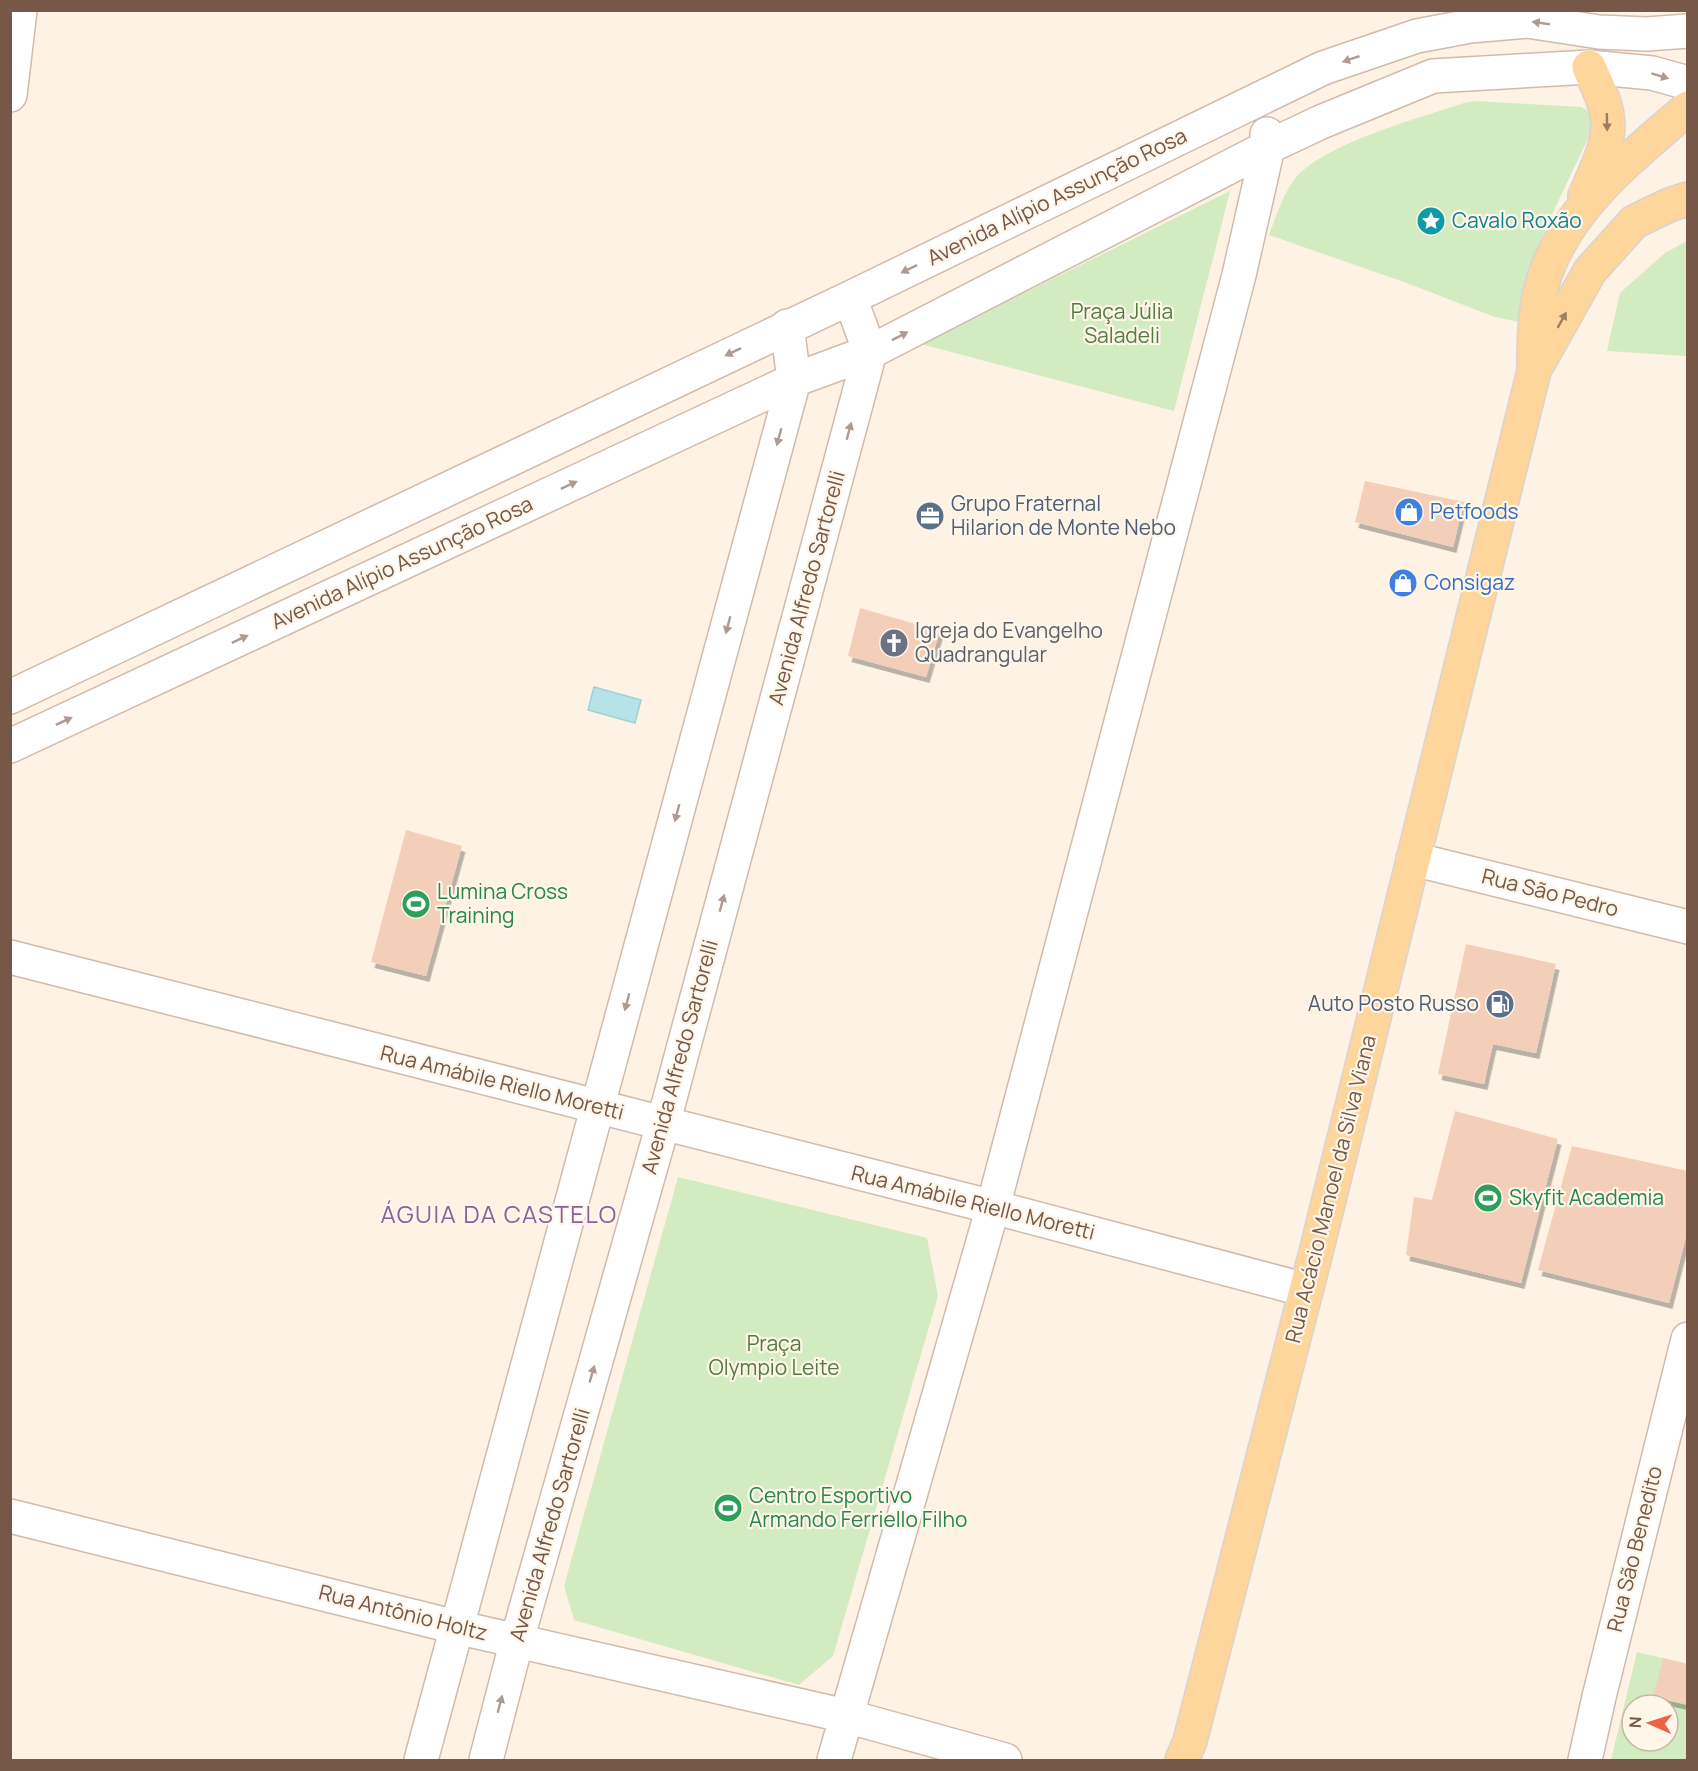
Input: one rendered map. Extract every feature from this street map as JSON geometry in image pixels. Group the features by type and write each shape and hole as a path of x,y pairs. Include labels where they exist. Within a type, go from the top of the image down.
{"main road":[{"path":"1534,371 1535,324 1543,284 1561,241 1577,215 1605,144 1608,127 1607,113 1589,67"},
{"path":"1577,215 1621,167 1688,108"},
{"path":"1534,371 1590,271 1634,222 1669,205 1688,199"},
{"name":"Rua Acácio Manoel da Silva Viana","path":"1182,1761 1190,1741 1306,1290 1534,371"}],"street":[{"path":"10,95 20,10"},
{"name":"Avenida Alípio Assunção Rosa","path":"10,697 850,298 1323,68 1417,36 1470,26 1527,21 1599,32 1647,34 1688,31"},
{"name":"Avenida Alípio Assunção Rosa","path":"10,746 795,380 870,352 1268,147 1321,122 1433,76 1589,67 1652,73 1688,83"},
{"path":"834,1761 993,1207 1239,275 1268,147 1264,97"},
{"path":"850,298 870,352"},
{"path":"421,1761 795,380 787,326"},
{"name":"Avenida Alfredo Sartorelli","path":"486,1761 517,1640 663,1124 870,352"},
{"name":"Rua São Pedro","path":"1413,859 1688,927"},
{"name":"Rua Amábile Riello Moretti","path":"10,957 993,1207 1306,1290"},
{"name":"Rua São Benedito","path":"1585,1761 1688,1339"},
{"name":"Rua Antônio Holtz","path":"10,1516 456,1627 846,1716 1005,1761"}],"green space":[{"path":"1475,101 1581,107 1590,115 1592,130 1545,229 1538,250 1525,323 1495,317 1404,282 1269,235 1290,186 1307,167 1348,144 1398,124"},
{"name":"Praça Júlia Saladeli","path":"1230,191 1174,411 921,344"},
{"path":"1687,241 1687,356 1607,351 1620,293 1665,253"},
{"name":"Praça Olympio Leite","path":"678,1177 927,1238 938,1296 833,1656 799,1685 574,1620 564,1586"},
{"path":"1637,1652 1687,1664 1687,1760 1611,1760 1620,1723 1620,1753 1680,1753 1680,1693 1627,1693"}],"water":[{"path":"594,687 641,700 635,723 588,710"}],"building":[{"name":"Petfoods","path":"1365,481 1464,502 1453,547 1355,522"},
{"name":"Igreja do Evangelho Quadrangular","path":"860,608 940,631 926,677 848,656"},
{"name":"Lumina Cross Training","path":"406,830 462,846 426,976 371,962"},
{"name":"Auto Posto Russo","path":"1466,944 1556,964 1536,1053 1493,1044 1484,1084 1438,1074"},
{"name":"Skyfit Academia","path":"1455,1111 1558,1139 1521,1283 1406,1255 1414,1197 1432,1200"},
{"path":"1572,1146 1688,1171 1688,1229 1669,1303 1538,1270"},
{"path":"1663,1658 1688,1664 1688,1705 1680,1703 1680,1693 1654,1693"}],"place":[{"name":"Cavalo Roxão","path":"1431,221"},
{"name":"Petfoods","path":"1409,512"},
{"name":"Grupo Fraternal Hilarion de Monte Nebo","path":"930,516"},
{"name":"Consigaz","path":"1403,583"},
{"name":"Igreja do Evangelho Quadrangular","path":"894,643"},
{"name":"Lumina Cross Training","path":"416,904"},
{"name":"Auto Posto Russo","path":"1500,1004"},
{"name":"Skyfit Academia","path":"1488,1198"},
{"name":"Centro Esportivo Armando Ferriello Filho","path":"728,1508"}],"district":[{"name":"ÁGUIA DA CASTELO","path":"499,1215"}]}
